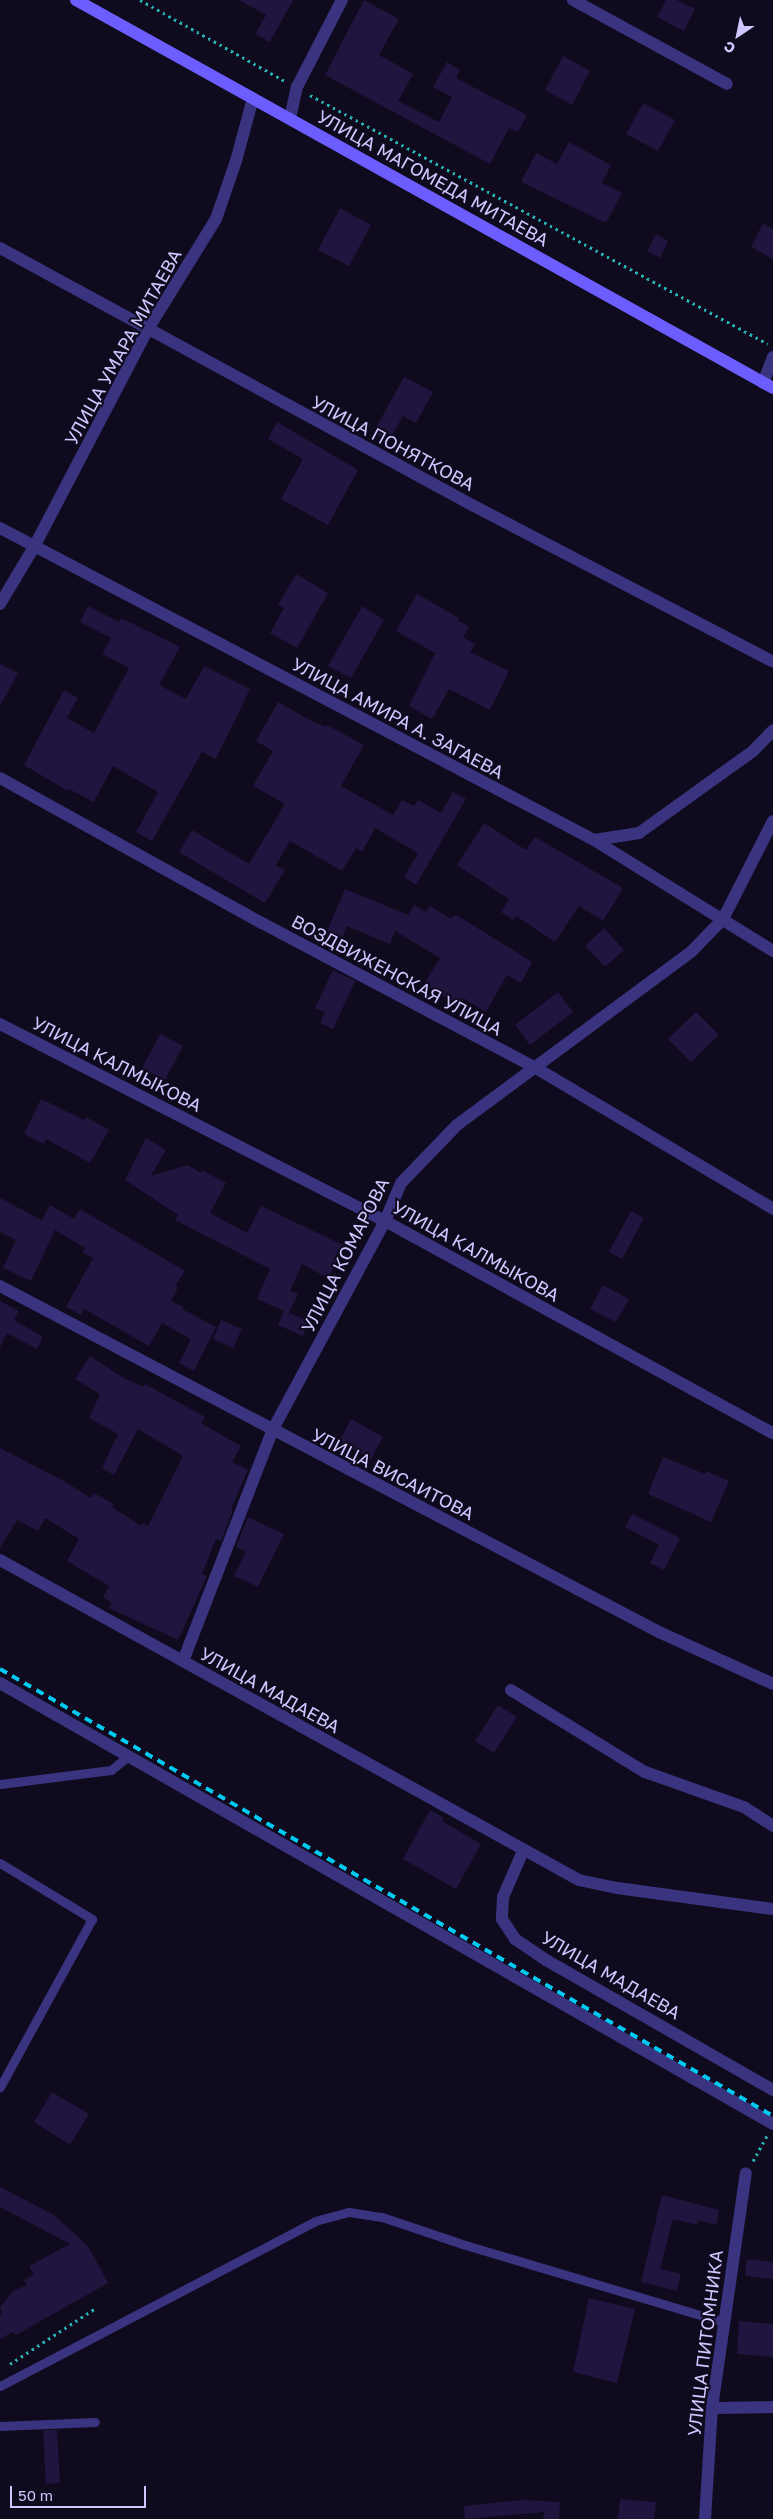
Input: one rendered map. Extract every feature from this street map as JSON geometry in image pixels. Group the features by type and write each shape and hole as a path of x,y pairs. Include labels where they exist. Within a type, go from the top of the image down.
{"street":[{"name":"УЛИЦА МАГОМЕДА МИТАЕВА","path":"76,0 768,385"},
{"path":"290,118 297,87 342,0"},
{"path":"573,0 726,84"},
{"name":"УЛИЦА УМАРА МИТАЕВА","path":"0,604 34,547 148,329 216,219 236,161 253,98"},
{"name":"УЛИЦА ПОНЯТКОВА","path":"0,248 463,500 773,662"},
{"path":"768,385 773,357"},
{"name":"УЛИЦА АМИРА А. ЗАГАЕВА","path":"0,528 594,840 773,951"},
{"path":"594,840 638,833 753,751 773,730"},
{"name":"ВОЗДВИЖЕНСКАЯ УЛИЦА","path":"0,778 262,923 536,1068 773,1209"},
{"name":"УЛИЦА КОМАРОВА","path":"184,1661 272,1431 385,1221 401,1182 457,1125 692,951 724,920 773,821"},
{"name":"УЛИЦА КАЛМЫКОВА","path":"0,1024 385,1221 773,1433"},
{"name":"УЛИЦА ВИСАИТОВА","path":"0,1286 272,1431 659,1632 773,1684"},
{"name":"УЛИЦА МАДАЕВА","path":"0,1560 523,1851 579,1880 617,1888 773,1909"},
{"path":"0,1683 771,2129"},
{"path":"511,1690 645,1772 744,1807 773,1826"},
{"name":"УЛИЦА МАДАЕВА","path":"523,1851 503,1898 502,1919 515,1939 546,1960 653,2019 773,2090"},
{"name":"УЛИЦА ПИТОМНИКА","path":"705,2519 712,2408 746,2173"},
{"path":"712,2408 773,2407"}],"lane":[{"path":"0,1784 110,1770 127,1757"},
{"path":"0,1863 92,1919 0,2087"},
{"path":"0,2386 315,2221 350,2212 382,2217 471,2247 723,2322"},
{"path":"0,2426 95,2422"}],"path":[{"path":"140,0 773,346"},
{"path":"746,2173 771,2129"},
{"path":"7,2366 96,2308"}],"building":[{"path":"239,0 293,0 270,42 255,34 266,15"},
{"path":"364,0 399,19 379,55 413,74 398,101 439,122 452,97 433,87 447,62 460,70 456,78 527,115 518,132 509,128 490,164 325,75"},
{"path":"666,0 677,0 695,9 684,31 657,17"},
{"path":"563,56 590,71 572,105 545,90"},
{"path":"643,103 675,120 658,151 626,134"},
{"path":"569,142 611,165 602,183 622,193 606,223 521,182 536,153 557,164"},
{"path":"340,208 371,225 349,266 318,250"},
{"path":"763,223 773,229 773,259 751,247"},
{"path":"656,234 668,241 660,258 647,251"},
{"path":"404,377 433,392 416,423 403,416 388,442 373,433"},
{"path":"277,422 358,470 328,525 281,499 303,459 268,439"},
{"path":"296,574 328,593 297,648 270,633 284,608 278,605"},
{"path":"417,594 459,618 458,620 469,627 463,637 475,644 470,652 509,671 490,710 449,689 432,719 409,706 435,653 396,631"},
{"path":"88,606 119,622 121,618 180,647 159,685 186,699 204,666 250,689 216,759 202,752 152,841 136,832 158,792 113,766 94,802 69,789 68,791 24,765 64,690 78,698 67,718 94,733 129,668 102,654 111,638 80,622"},
{"path":"362,606 384,620 351,678 328,666"},
{"path":"0,664 18,673 0,706"},
{"path":"278,702 308,719 326,727 327,725 364,745 341,786 393,815 402,800 414,806 418,800 441,813 453,792 466,799 416,885 404,877 418,853 375,828 362,852 356,848 342,871 290,841 276,865 285,870 265,903 179,852 192,830 249,864 285,804 253,786 273,751 256,741"},
{"path":"484,823 526,850 535,837 623,888 603,921 579,906 555,942 516,916 513,920 501,912 509,899 457,865"},
{"path":"345,889 408,915 414,905 426,912 430,906 451,919 453,916 458,916 532,962 521,983 507,975 486,1012 463,998 459,1005 424,984 440,958 395,931 390,944 347,926 340,943 325,936"},
{"path":"604,928 624,950 605,967 585,946"},
{"path":"333,970 355,981 333,1029 320,1023 325,1012 315,1008"},
{"path":"558,992 573,1012 530,1045 515,1025"},
{"path":"696,1012 719,1035 691,1062 668,1039"},
{"path":"160,1034 183,1046 165,1080 142,1068"},
{"path":"41,1099 84,1120 86,1117 109,1130 90,1163 46,1139 44,1144 24,1134"},
{"path":"146,1138 166,1150 151,1176 188,1165 201,1173 202,1170 226,1183 210,1213 247,1233 261,1206 345,1246 328,1278 302,1264 290,1291 298,1294 289,1313 309,1321 303,1336 278,1325 284,1311 257,1299 270,1269 175,1220 178,1215 125,1180"},
{"path":"0,1198 42,1220 50,1205 74,1219 80,1209 185,1271 175,1286 178,1287 171,1301 216,1327 194,1371 179,1363 191,1339 162,1323 149,1346 84,1309 81,1315 66,1307 93,1258 82,1252 85,1248 55,1230 31,1281 3,1268 16,1240 0,1232"},
{"path":"631,1211 644,1218 622,1259 609,1252"},
{"path":"603,1285 629,1299 616,1322 590,1309"},
{"path":"0,1301 19,1311 14,1320 43,1337 37,1349 7,1333 0,1347"},
{"path":"221,1320 242,1329 233,1348 213,1339"},
{"path":"90,1356 122,1377 143,1387 145,1384 205,1417 201,1423 241,1446 232,1462 248,1470 231,1509 233,1510 221,1541 216,1539 202,1574 207,1576 178,1640 109,1608 112,1603 103,1597 109,1586 67,1561 79,1539 45,1518 38,1531 17,1520 0,1548 0,1448 64,1481 91,1498 94,1493 114,1504 112,1507 141,1526 143,1523 148,1526 183,1456 138,1429 114,1475 102,1468 118,1434 89,1418 100,1394 75,1379"},
{"path":"351,1419 383,1437 371,1459 339,1442"},
{"path":"663,1457 705,1474 706,1471 729,1481 711,1522 648,1494"},
{"path":"632,1514 680,1538 664,1570 650,1563 659,1545 625,1527"},
{"path":"248,1517 284,1534 258,1587 234,1576 246,1552 236,1547"},
{"path":"498,1705 517,1717 494,1753 475,1741"},
{"path":"430,1810 444,1818 442,1821 481,1844 456,1889 403,1859"},
{"path":"52,2092 89,2114 70,2145 34,2122"},
{"path":"0,2187 54,2215 88,2246 108,2283 16,2335 13,2332 0,2339 0,2316 2,2315 0,2307 13,2291 27,2285 24,2280 34,2275 29,2266 70,2244 0,2207"},
{"path":"662,2195 719,2210 716,2225 698,2220 697,2225 673,2219 660,2269 681,2274 677,2291 641,2282"},
{"path":"747,2259 773,2262 773,2279 745,2276"},
{"path":"589,2298 635,2309 617,2383 573,2372"},
{"path":"739,2321 773,2324 773,2357 737,2354"},
{"path":"43,2430 57,2430 60,2483 46,2484"},
{"path":"620,2499 656,2502 654,2519 618,2519"},
{"path":"523,2500 560,2502 559,2519 543,2519 544,2512 465,2519 464,2506"}],"railway":[{"path":"0,1669 773,2116"}]}
